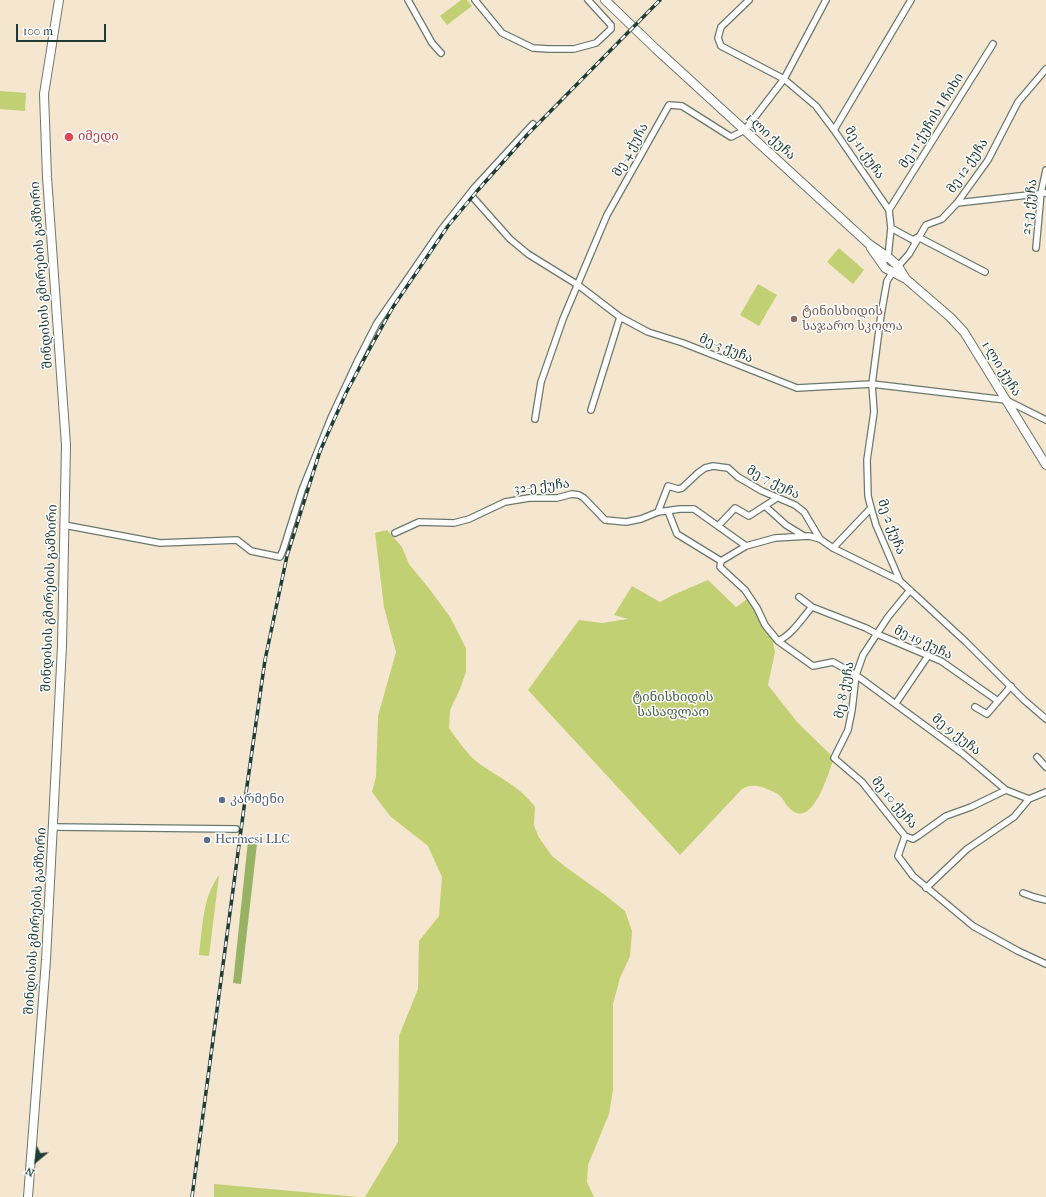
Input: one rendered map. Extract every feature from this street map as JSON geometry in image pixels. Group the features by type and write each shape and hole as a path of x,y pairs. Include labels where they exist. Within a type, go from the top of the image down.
{"main road":[{"name":"შინდისის გმირების გამზირი","path":"28,1197 46,960 54,827 62,646 66,445 47,177 44,94 59,0"},
{"name":"1-ლი ქუჩა","path":"605,0 656,49 869,244 898,266 906,279 950,317 964,332 1046,465"},
{"name":"1-ლი ქუჩა","path":"869,244 883,266 892,273 906,279"}],"street":[{"path":"408,0 432,43 441,53"},
{"path":"475,0 502,33 533,48 549,49 574,49 596,43 611,29 611,25 588,0"},
{"name":"მე-11 ქუჩა","path":"749,0 721,27 718,38 721,46 784,79 816,106 889,210 891,228 888,257"},
{"path":"745,130 784,79 826,0"},
{"path":"834,130 866,73 911,0"},
{"name":"მე-11 ქუჩის I ჩიხი","path":"889,210 993,44"},
{"name":"მე-12 ქუჩა","path":"887,281 909,254 926,225 942,219 956,203 988,160 1018,102 1046,69"},
{"name":"მე-4 ქუჩა","path":"578,285 607,215 669,104 682,106 731,137 745,130"},
{"path":"64,525 160,544 237,540 251,551 280,557 302,490 331,418 377,323 441,230 470,194 533,124"},
{"name":"25-ე ქუჩა","path":"1036,248 1046,170"},
{"path":"956,203 1043,193"},
{"name":"მე-3 ქუჩა","path":"470,194 510,239 528,254 578,285 620,317 648,332 797,388 872,384 1006,400 1046,420"},
{"path":"891,228 913,240 918,237 985,272"},
{"path":"887,281 883,266 888,257"},
{"name":"მე-2 ქუჩა","path":"887,281 872,384 874,412 867,460 867,484 871,508 876,525 900,581 1046,719"},
{"path":"535,418 541,382 563,319 578,285"},
{"path":"591,410 620,317"},
{"name":"მე-7 ქუჩა","path":"658,512 668,486 678,489 682,488 698,472 712,466 728,468 738,477 762,491 795,505 804,512 820,539"},
{"name":"32-ე ქუჩა","path":"395,533 420,522 454,524 469,519 505,502 529,498 557,498 572,494 579,495 584,498 605,520 626,522 641,519 658,512 680,509 694,510 746,546"},
{"path":"718,526 735,508 749,516 777,498"},
{"path":"766,506 786,525 804,536"},
{"path":"833,548 871,508"},
{"path":"668,511 678,534 721,561 746,546 775,538 809,536 820,539 833,548 900,581"},
{"name":"მე-9 ქუჩა","path":"721,561 720,567 745,590 757,608 765,626 778,641 813,666 833,662 856,675 962,752 1006,790 1029,799"},
{"name":"მე-8 ქუჩა","path":"834,758 848,730 856,675 863,655 888,617 910,590"},
{"name":"მე-19 ქუჩა","path":"799,597 812,607 866,628 941,661 998,701"},
{"path":"778,641 783,639 812,607"},
{"path":"896,703 928,656"},
{"path":"975,707 987,714 1011,686"},
{"path":"1037,757 1046,767"},
{"name":"მე-10 ქუჩა","path":"834,758 862,782 905,836 913,839 946,816 971,807 1006,790"},
{"path":"926,888 967,849 1014,817 1029,799 1046,792"},
{"path":"54,827 236,829"},
{"path":"905,836 898,856 913,876 926,888 973,926 1018,951 1046,964"},
{"path":"1023,892 1046,900"}],"green space":[{"path":"461,0 467,0 472,6 447,25 440,16"},
{"path":"0,91 26,93 25,111 0,109"},
{"path":"839,248 864,270 853,284 827,262"},
{"path":"758,284 777,295 759,326 740,315"},
{"path":"387,530 402,547 409,564 450,617 466,648 466,672 450,710 449,728 462,746 477,762 508,782 529,799 535,807 534,825 538,836 552,856 625,911 632,931 630,956 620,978 613,1004 613,1090 609,1114 588,1165 587,1182 594,1197 365,1197 398,1142 399,1036 418,989 419,941 439,916 442,877 428,846 390,816 372,792 376,777 378,716 396,652 384,607 375,533"},
{"name":"ტინისხიდის სასაფლაო","path":"708,580 736,607 750,597 778,641 773,643 775,652 768,685 797,722 834,758 820,795 808,811 801,814 793,811 775,792 759,786 747,787 742,789 680,855 528,690 579,620 602,623 628,619 614,615 632,586 660,602"},
{"path":"248,841 257,844 241,984 233,983"},
{"path":"219,875 209,956 199,955 206,903 213,884"},
{"path":"214,1184 359,1197 214,1197"}],"railway":[{"path":"192,1197 265,660 287,556 320,451 346,393 393,307 448,226 528,134 660,0"}],"place":[{"name":"იმედი","path":"69,137"},
{"name":"ტინისხიდის საჯარო სკოლა","path":"794,319"},
{"name":"კარმენი","path":"222,800"},
{"name":"Hermesi LLC","path":"207,840"}]}
